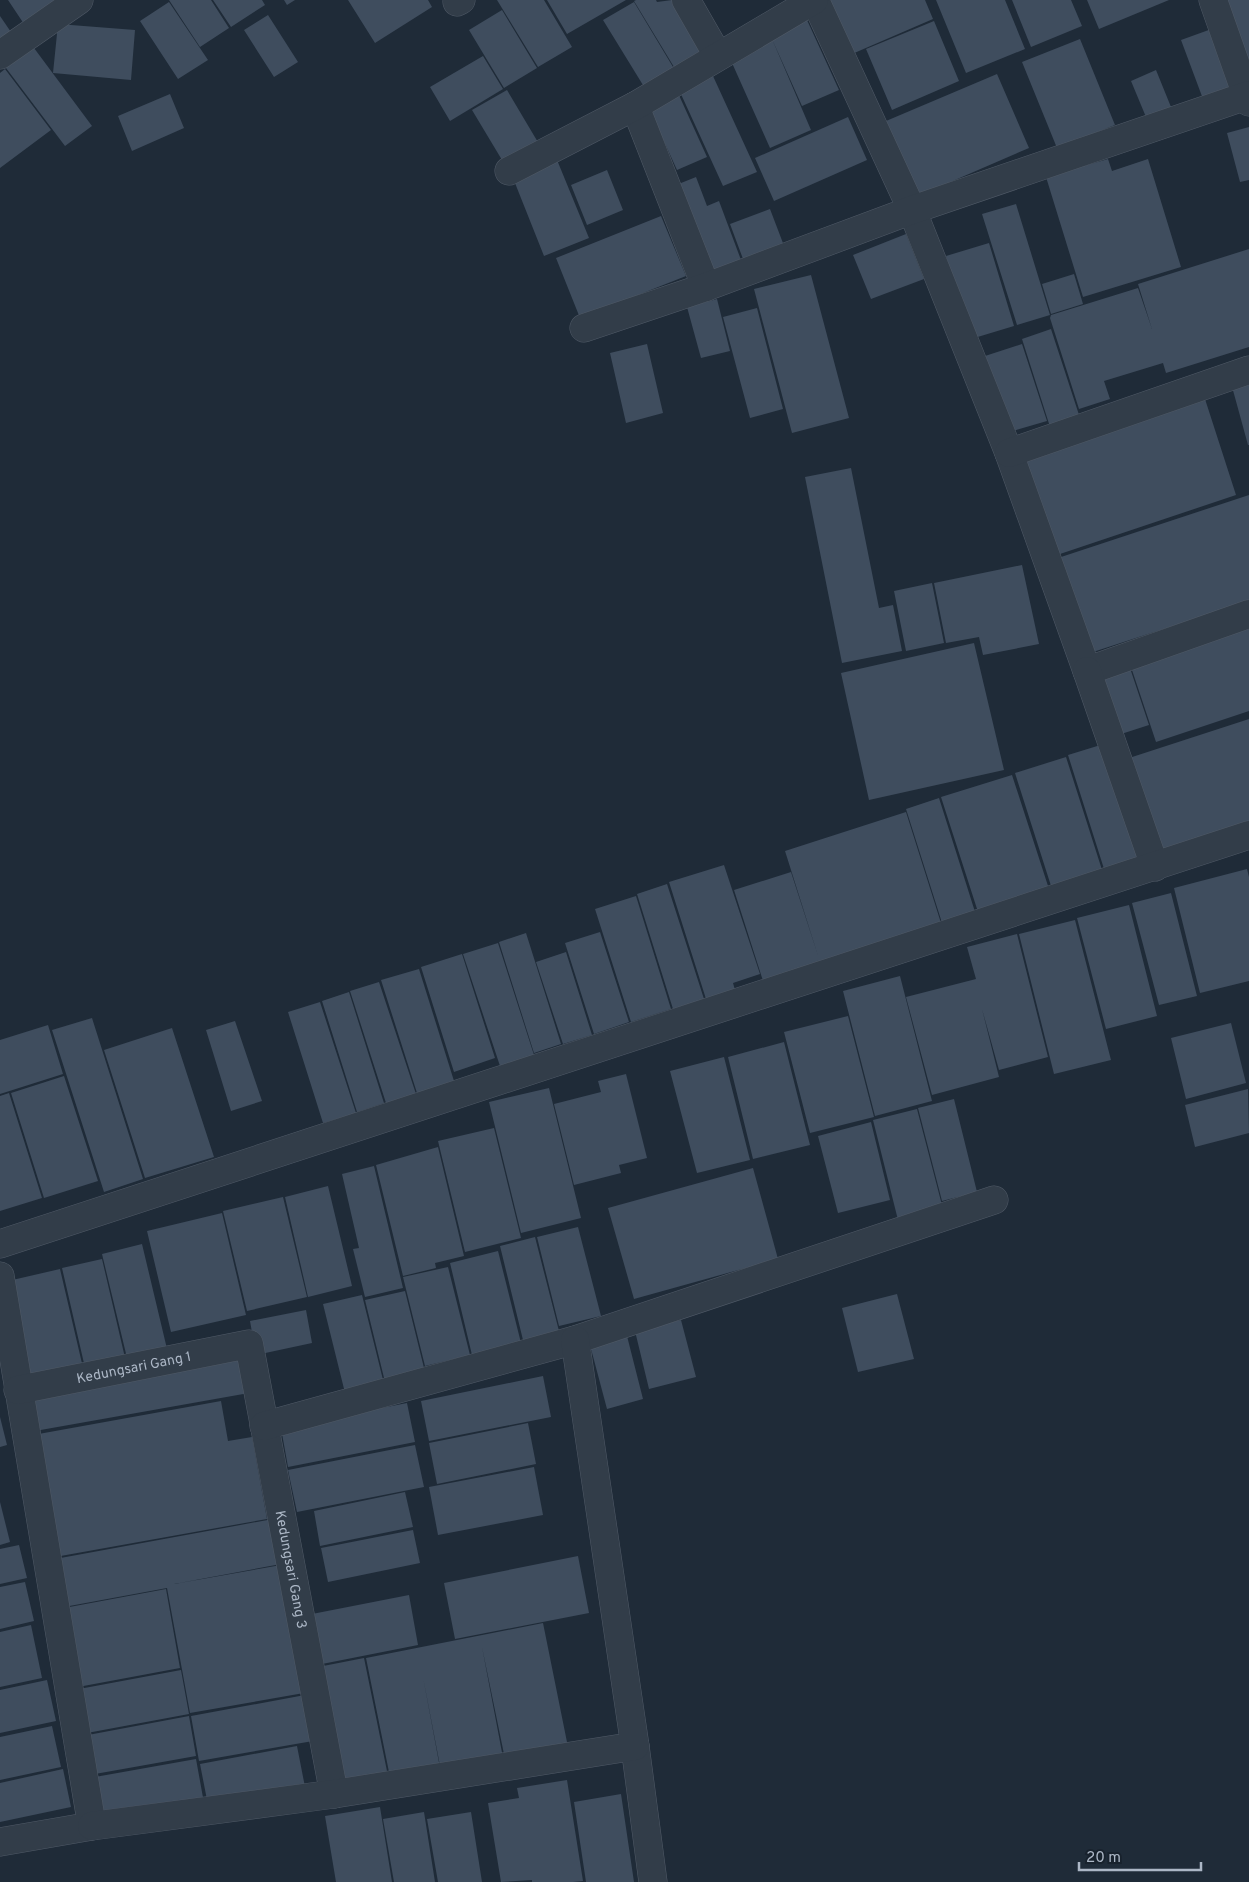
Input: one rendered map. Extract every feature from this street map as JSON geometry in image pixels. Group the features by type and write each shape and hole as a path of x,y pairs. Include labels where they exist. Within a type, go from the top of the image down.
{"street":[{"path":"0,55 79,0"},
{"path":"686,0 718,56"},
{"path":"509,171 635,106 814,0 912,210 1009,453 1155,867"},
{"path":"584,328 706,287 912,210 1248,98 1213,0"},
{"path":"635,106 706,287"},
{"path":"1009,453 1249,370"},
{"path":"1087,671 1249,614"},
{"path":"0,1244 1249,835"},
{"path":"264,1426 575,1340 994,1200"},
{"path":"0,1276 92,1826"},
{"path":"575,1340 635,1746 653,1882"},
{"name":"Kedungsari Gang 1","path":"18,1390 249,1344"},
{"name":"Kedungsari Gang 3","path":"249,1344 334,1794"},
{"path":"0,1842 92,1826 334,1794 635,1746"}],"building":[{"path":"8,0 73,0 28,30"},
{"path":"169,0 211,0 229,28 200,47"},
{"path":"213,0 262,0 265,5 231,27"},
{"path":"284,0 295,0 287,5"},
{"path":"348,0 428,0 432,7 375,43"},
{"path":"497,0 544,0 572,47 538,67"},
{"path":"547,0 626,0 567,34"},
{"path":"656,0 657,2 672,0 702,50 674,67 634,1"},
{"path":"831,0 925,0 933,19 852,54"},
{"path":"936,0 1005,0 1025,49 966,73"},
{"path":"1012,0 1071,0 1082,26 1031,47"},
{"path":"1087,0 1169,0 1099,29"},
{"path":"1217,0 1249,0 1249,87"},
{"path":"169,2 208,60 178,79 140,21"},
{"path":"634,2 676,72 646,90 603,20"},
{"path":"502,10 537,68 504,88 469,30"},
{"path":"268,15 298,62 274,77 244,30"},
{"path":"0,16 13,35 0,44"},
{"path":"807,20 839,90 802,106 772,39 811,130 770,148 728,54"},
{"path":"934,21 959,81 892,110 866,49"},
{"path":"58,24 135,30 131,80 53,73"},
{"path":"1217,27 1238,85 1203,99 1181,40"},
{"path":"1080,39 1115,125 1057,148 1022,62"},
{"path":"34,48 92,126 65,146 6,68"},
{"path":"483,56 503,89 450,121 430,87"},
{"path":"5,69 51,130 0,168 0,73"},
{"path":"1156,70 1171,107 1146,117 1131,81"},
{"path":"997,74 1029,148 918,196 886,121"},
{"path":"713,76 757,172 723,186 680,92"},
{"path":"507,90 539,144 505,165 472,110"},
{"path":"678,93 707,157 677,170 648,106"},
{"path":"170,94 184,128 132,151 118,116"},
{"path":"848,117 867,160 774,201 755,158"},
{"path":"1249,127 1249,180 1240,182 1227,133"},
{"path":"555,155 589,238 544,256 511,173"},
{"path":"1108,159 1112,171 1148,159 1181,267 1083,297 1046,177"},
{"path":"607,170 623,210 587,225 571,185"},
{"path":"696,177 707,206 719,201 744,268 712,280 676,185"},
{"path":"1016,204 1050,315 1017,325 982,214"},
{"path":"770,209 786,251 746,267 730,224"},
{"path":"661,216 686,276 580,318 556,258"},
{"path":"906,234 924,279 871,299 853,255"},
{"path":"989,243 1014,326 971,339 946,256"},
{"path":"1249,249 1249,347 1166,373 1163,363 1104,381 1110,399 1079,409 1050,318 1051,315 1138,288 1152,329 1138,284"},
{"path":"1074,274 1083,304 1051,314 1042,284"},
{"path":"811,275 849,418 792,433 754,289"},
{"path":"717,299 730,351 701,358 687,307"},
{"path":"757,308 783,409 750,418 723,317"},
{"path":"1051,329 1081,421 1051,430 1022,339"},
{"path":"647,344 663,413 626,423 610,353"},
{"path":"1022,344 1047,421 1009,432 985,356"},
{"path":"1249,378 1249,445 1248,445 1231,383"},
{"path":"1205,399 1236,495 1057,555 1025,459"},
{"path":"851,468 879,608 893,605 902,651 842,663 805,477"},
{"path":"1249,495 1249,601 1090,653 1058,558"},
{"path":"1022,565 1039,644 983,655 979,637 946,643 934,583"},
{"path":"932,583 944,643 906,651 894,591"},
{"path":"1249,624 1249,711 1156,742 1130,664"},
{"path":"974,643 1004,770 869,800 841,673"},
{"path":"1129,665 1149,725 1115,736 1095,676"},
{"path":"1249,719 1249,821 1157,851 1126,759"},
{"path":"1107,743 1144,859 1105,872 1068,755"},
{"path":"1066,757 1103,873 1052,889 1015,773"},
{"path":"1012,775 1049,889 978,912 941,797"},
{"path":"939,798 976,915 943,926 906,809"},
{"path":"906,812 941,923 820,962 785,851"},
{"path":"724,865 760,974 733,983 735,990 706,999 669,882"},
{"path":"1247,869 1249,877 1249,981 1200,993 1174,888"},
{"path":"791,872 821,965 764,984 734,890"},
{"path":"667,884 704,999 673,1009 637,894"},
{"path":"1171,893 1197,996 1159,1005 1132,903"},
{"path":"636,896 671,1009 631,1022 595,909"},
{"path":"1129,905 1157,1016 1106,1029 1077,918"},
{"path":"1075,920 1111,1060 1054,1074 1019,934"},
{"path":"600,932 629,1022 594,1034 565,943"},
{"path":"526,933 561,1044 534,1053 499,942"},
{"path":"1017,934 1048,1057 999,1070 982,1009 999,1077 932,1095 906,997 976,979 967,947"},
{"path":"498,943 534,1055 500,1066 463,954"},
{"path":"566,952 592,1035 563,1044 536,962"},
{"path":"462,954 495,1058 454,1072 421,967"},
{"path":"419,969 454,1081 417,1093 381,980"},
{"path":"900,976 932,1101 875,1116 843,991"},
{"path":"379,982 416,1094 386,1103 350,991"},
{"path":"349,992 384,1103 357,1112 322,1001"},
{"path":"320,1002 356,1113 323,1123 288,1012"},
{"path":"848,1016 874,1117 810,1133 784,1032"},
{"path":"92,1018 143,1179 104,1192 52,1030"},
{"path":"235,1021 262,1101 231,1111 206,1030"},
{"path":"1231,1023 1246,1083 1186,1099 1171,1038"},
{"path":"48,1025 63,1074 0,1094 0,1040"},
{"path":"172,1028 214,1157 145,1178 104,1050"},
{"path":"784,1042 810,1145 753,1159 728,1057"},
{"path":"724,1057 750,1160 697,1173 670,1071"},
{"path":"626,1074 647,1158 619,1165 621,1173 574,1185 554,1104 601,1092 598,1081"},
{"path":"64,1076 98,1181 44,1198 11,1093"},
{"path":"549,1088 581,1218 521,1233 489,1102"},
{"path":"1248,1089 1249,1133 1195,1147 1185,1105"},
{"path":"9,1093 42,1198 0,1211 0,1096"},
{"path":"954,1099 977,1192 942,1201 918,1108"},
{"path":"917,1109 943,1209 898,1220 873,1120"},
{"path":"871,1122 890,1200 838,1213 818,1136"},
{"path":"494,1128 521,1238 465,1252 438,1141"},
{"path":"438,1147 464,1256 435,1263 436,1268 403,1276 376,1165"},
{"path":"374,1166 403,1288 365,1297 353,1249 359,1248 342,1174"},
{"path":"753,1168 778,1259 634,1299 608,1208"},
{"path":"328,1186 352,1286 308,1297 285,1197"},
{"path":"283,1197 307,1297 247,1311 223,1211"},
{"path":"222,1213 246,1315 171,1332 147,1231"},
{"path":"578,1227 601,1316 559,1326 537,1237"},
{"path":"535,1237 559,1331 523,1340 500,1246"},
{"path":"142,1244 168,1353 128,1362 102,1254"},
{"path":"498,1251 521,1343 472,1355 450,1263"},
{"path":"102,1259 126,1362 86,1372 62,1268"},
{"path":"448,1267 470,1355 425,1366 403,1277"},
{"path":"60,1269 84,1372 32,1384 8,1281"},
{"path":"405,1291 426,1376 386,1386 365,1300"},
{"path":"897,1294 914,1359 858,1372 842,1308"},
{"path":"362,1295 386,1392 347,1401 323,1304"},
{"path":"306,1310 312,1343 256,1355 250,1321"},
{"path":"681,1320 696,1377 649,1389 635,1331"},
{"path":"627,1336 643,1399 607,1409 590,1345"},
{"path":"242,1352 249,1393 35,1431 28,1391"},
{"path":"543,1376 551,1417 429,1441 421,1401"},
{"path":"221,1401 228,1441 252,1437 267,1519 55,1557 33,1435"},
{"path":"407,1403 415,1442 288,1467 281,1428"},
{"path":"0,1417 7,1445 0,1447"},
{"path":"528,1423 536,1464 437,1484 429,1443"},
{"path":"415,1445 424,1487 297,1512 288,1470"},
{"path":"534,1467 543,1515 438,1535 429,1487"},
{"path":"405,1492 413,1527 320,1546 314,1511"},
{"path":"0,1502 10,1542 0,1545"},
{"path":"273,1519 281,1564 174,1584 281,1565 304,1693 190,1713 167,1588 64,1607 55,1559"},
{"path":"413,1530 420,1563 328,1582 321,1548"},
{"path":"19,1545 27,1578 0,1584 0,1549"},
{"path":"578,1556 589,1613 455,1639 444,1583"},
{"path":"25,1582 34,1621 0,1629 0,1587"},
{"path":"166,1589 180,1668 78,1687 64,1608"},
{"path":"409,1595 418,1645 322,1664 312,1614"},
{"path":"543,1623 568,1747 505,1759 482,1647 504,1763 442,1776 423,1677 440,1768 390,1777 366,1658"},
{"path":"31,1625 42,1678 0,1687 0,1632"},
{"path":"364,1658 388,1776 342,1786 318,1667"},
{"path":"181,1670 189,1714 87,1733 79,1689"},
{"path":"47,1680 56,1721 0,1733 0,1690"},
{"path":"305,1695 313,1741 199,1761 191,1716"},
{"path":"189,1716 196,1756 95,1774 88,1735"},
{"path":"52,1726 61,1767 0,1780 0,1737"},
{"path":"297,1746 305,1787 208,1805 200,1764"},
{"path":"196,1759 204,1803 104,1822 95,1777"},
{"path":"63,1769 71,1807 0,1822 0,1783"},
{"path":"567,1780 583,1881 532,1882 532,1880 501,1882 488,1803 519,1798 517,1788"},
{"path":"621,1794 634,1882 586,1882 574,1802"},
{"path":"380,1807 392,1882 336,1882 325,1816"},
{"path":"424,1812 435,1882 394,1882 383,1819"},
{"path":"471,1812 482,1882 438,1882 427,1819"}]}
